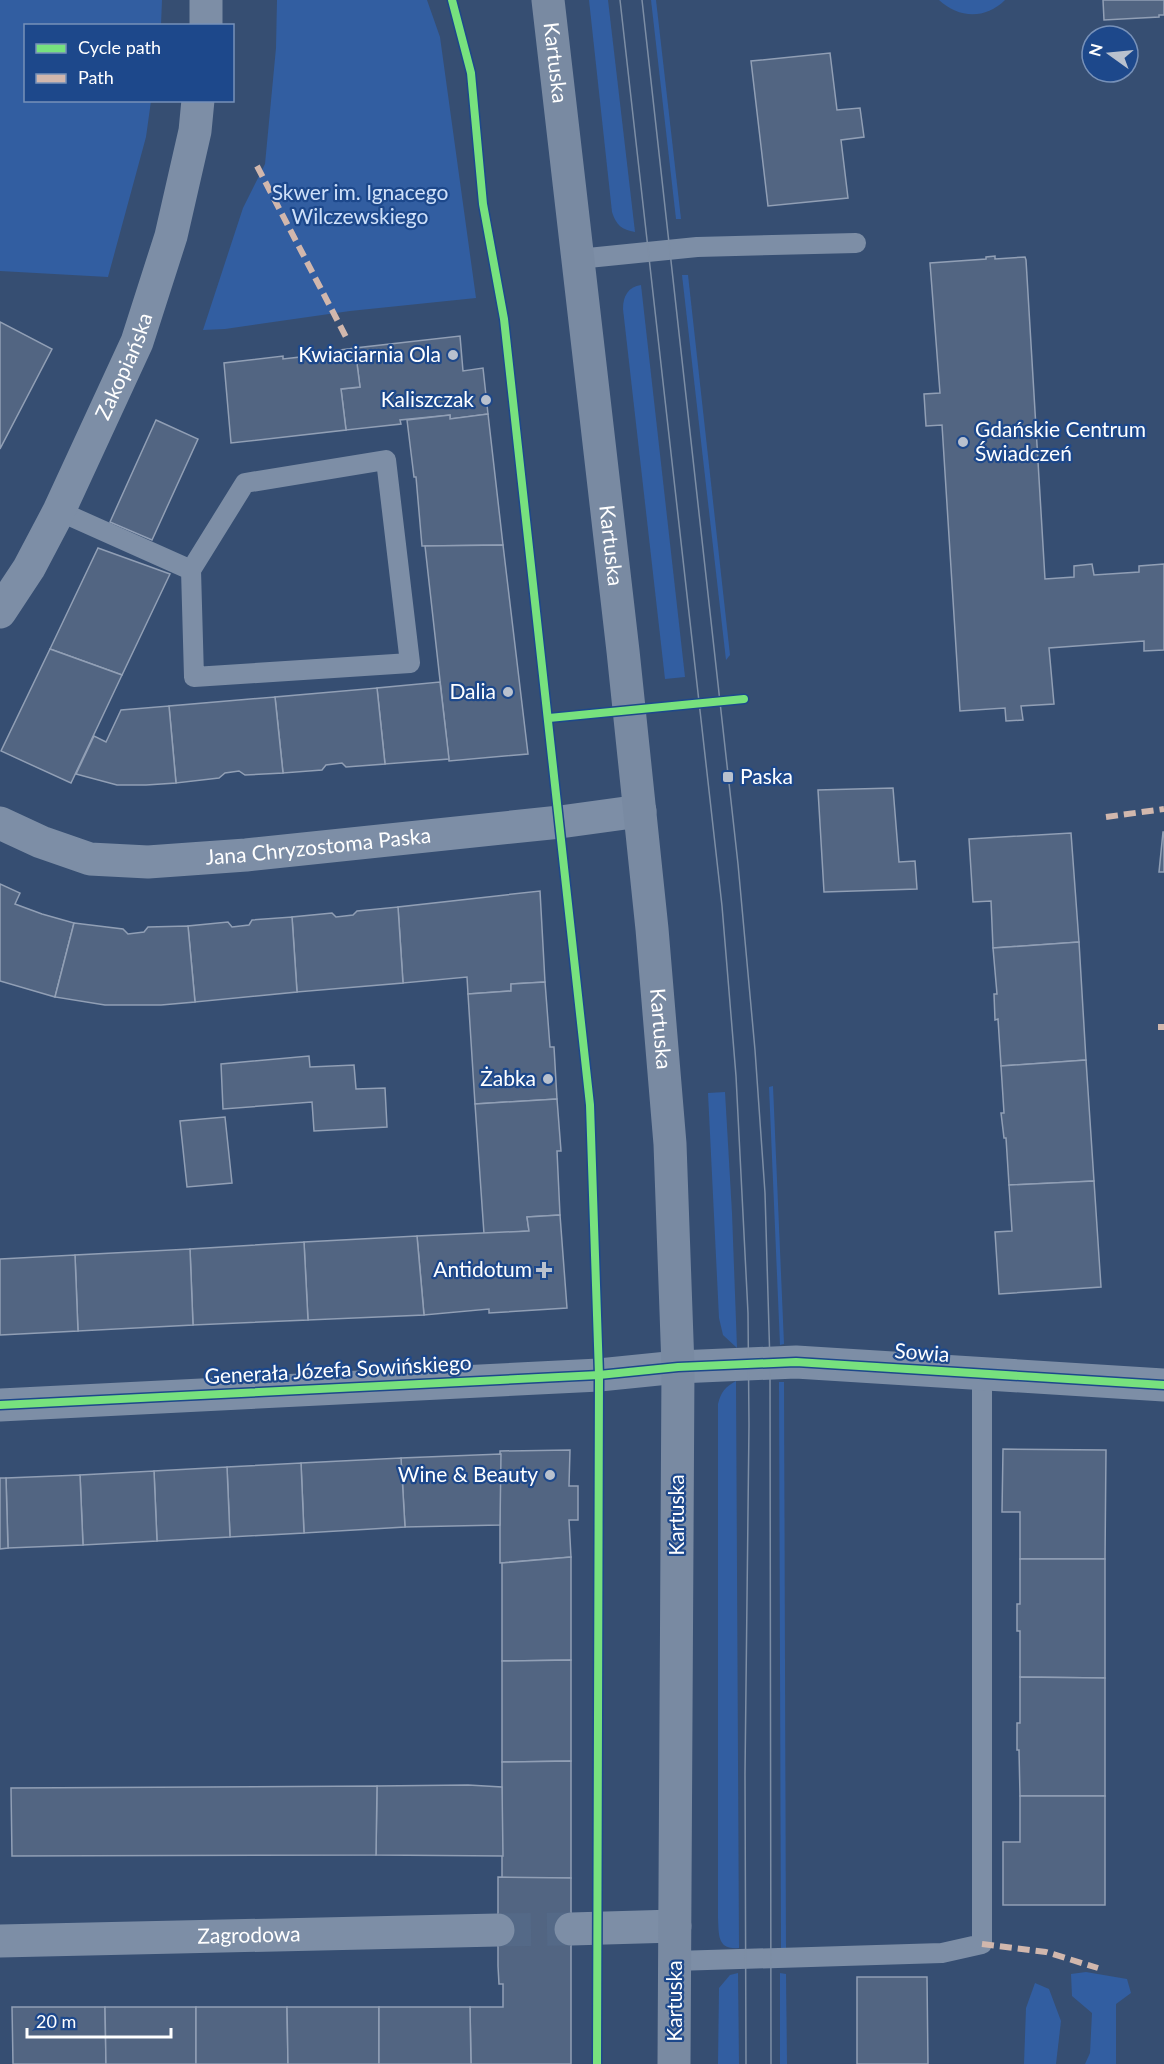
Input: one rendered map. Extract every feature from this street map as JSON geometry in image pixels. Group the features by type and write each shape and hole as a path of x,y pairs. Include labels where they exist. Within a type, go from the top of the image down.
{"main road":[{"name":"Kartuska","path":"548,0 640,811 670,1144 678,1367 675,2064"}],"street":[{"path":"206,0 206,24"},
{"name":"Zakopiańska","path":"0,612 29,568 59,511 137,342 171,236 195,132 198,102"},
{"name":"Jana Chryzostoma Paska","path":"0,823 41,842 90,859 148,862 304,849 560,822 640,811"},
{"name":"Sowia","path":"678,1367 796,1362 1164,1385"},
{"name":"Generała Józefa Sowińskiego","path":"0,1405 599,1375 678,1367"},
{"path":"571,1929 675,1926"},
{"name":"Zagrodowa","path":"0,1941 498,1930"}],"lane":[{"path":"578,260 697,247 856,243"},
{"path":"386,460 410,663 194,676 191,570 245,483 386,460"},
{"path":"59,511 191,570"},
{"path":"675,1961 942,1953 982,1944 982,1375"}],"green space":[{"path":"0,0 162,0 161,24 24,24 24,102 151,102 146,137 108,277 0,271"},
{"name":"Skwer im. Ignacego Wilczewskiego","path":"277,0 427,0 440,37 476,298 203,330 243,208 265,164 276,48"},
{"path":"589,0 608,0 635,232 620,226 612,212"},
{"path":"651,0 656,0 681,219 676,219"},
{"path":"939,0 1005,0 989,11 972,14 955,10"},
{"path":"682,275 688,275 730,655 726,660"},
{"path":"641,285 685,677 665,679 623,309 627,293"},
{"path":"773,1086 784,1344 780,1345 769,1087"},
{"path":"725,1092 737,1348 723,1335 719,1318 708,1093"},
{"path":"736,1381 739,1948 732,1948 727,1947 721,1940 718,1918 718,1404 724,1390"},
{"path":"779,1382 784,1382 786,1949 781,1948"},
{"path":"1086,1972 1127,1979 1131,1993 1116,2004 1116,2064 1085,2064 1090,2053 1092,2013 1072,1996 1071,1974"},
{"path":"738,1973 739,2064 718,2064 719,1988 730,1975"},
{"path":"780,1973 786,1974 787,2064 780,2064"},
{"path":"1035,1983 1049,1989 1061,2021 1056,2064 1024,2064 1026,2008"}],"building":[{"path":"1103,0 1164,0 1164,15 1104,20"},
{"path":"830,53 837,110 860,108 864,137 841,140 848,198 768,206 751,61"},
{"path":"995,256 995,259 1025,257 1026,260 1045,579 1074,577 1074,566 1092,564 1094,575 1139,572 1139,566 1164,564 1164,650 1144,651 1144,641 1049,648 1054,704 1021,706 1023,720 1006,721 1005,708 960,711 942,425 926,426 924,394 940,393 930,263 986,259 986,257"},
{"path":"0,322 52,349 0,449"},
{"path":"460,336 463,371 483,368 488,414 450,419 450,415 400,420 401,424 346,430 341,389 360,387 355,348"},
{"path":"355,348 360,387 341,389 346,430 231,443 224,363 283,356 283,359"},
{"path":"488,414 503,545 422,546 416,477 414,477 407,420 450,415 450,419"},
{"path":"156,420 198,439 152,540 110,522"},
{"path":"503,545 528,754 449,761 425,546"},
{"path":"98,548 170,574 122,675 50,649"},
{"path":"50,649 122,675 71,783 1,751"},
{"path":"440,682 449,759 385,764 377,688"},
{"path":"377,688 385,764 346,767 342,763 326,765 322,770 283,773 275,697"},
{"path":"275,697 283,773 245,775 239,771 225,773 219,778 176,783 169,706"},
{"path":"169,706 176,783 117,785 76,774 94,736 106,742 121,710"},
{"path":"893,788 899,862 915,861 917,889 824,892 818,790"},
{"path":"1163,832 1164,872 1159,872"},
{"path":"1071,833 1079,942 993,948 991,901 973,902 969,839"},
{"path":"0,884 20,893 15,904 74,923 55,997 0,981"},
{"path":"540,891 545,982 511,984 511,991 468,994 467,977 403,983 398,907"},
{"path":"398,907 403,983 297,992 292,917 332,913 336,917 353,915 357,911"},
{"path":"292,917 297,992 195,1002 188,926 228,922 232,927 249,925 252,920"},
{"path":"74,923 123,929 128,934 144,932 148,927 188,926 195,1002 161,1005 105,1005 55,997"},
{"path":"1079,942 1086,1060 1001,1066 998,1019 995,1020 994,994 997,994 993,948"},
{"path":"545,982 550,1047 554,1047 557,1099 475,1104 468,994 511,991 511,984"},
{"path":"309,1056 310,1067 354,1065 356,1089 385,1088 387,1127 314,1131 312,1102 223,1109 221,1064"},
{"path":"1086,1060 1094,1181 1009,1185 1006,1138 1004,1138 1001,1113 1004,1113 1001,1066"},
{"path":"557,1099 561,1151 557,1151 560,1215 527,1217 529,1231 484,1234 475,1104"},
{"path":"225,1117 232,1183 187,1187 180,1121"},
{"path":"1094,1181 1101,1287 999,1294 995,1232 1012,1231 1009,1185"},
{"path":"560,1215 567,1308 489,1313 489,1309 424,1315 417,1236 529,1231 527,1217"},
{"path":"417,1236 424,1315 308,1320 304,1242"},
{"path":"304,1242 308,1320 193,1325 190,1249"},
{"path":"190,1249 193,1325 78,1331 75,1255"},
{"path":"75,1255 78,1331 0,1335 0,1259"},
{"path":"1003,1449 1106,1450 1105,1559 1020,1559 1020,1512 1002,1512"},
{"path":"570,1450 569,1486 578,1486 578,1520 569,1520 571,1557 500,1563 500,1451"},
{"path":"501,1454 500,1525 405,1527 401,1458"},
{"path":"401,1458 405,1527 304,1533 301,1463"},
{"path":"301,1463 304,1533 230,1537 227,1467"},
{"path":"227,1467 230,1537 157,1541 154,1471"},
{"path":"154,1471 157,1541 83,1545 80,1475"},
{"path":"80,1475 83,1545 8,1548 6,1478"},
{"path":"0,1478 6,1478 8,1548 0,1549"},
{"path":"571,1557 571,1660 502,1661 502,1563"},
{"path":"1020,1559 1105,1559 1105,1678 1020,1677 1020,1631 1017,1631 1017,1604 1020,1604"},
{"path":"571,1660 571,1761 502,1762 502,1661"},
{"path":"1020,1677 1105,1678 1105,1796 1020,1796 1017,1723 1020,1723"},
{"path":"571,1761 571,1878 502,1878 502,1762"},
{"path":"377,1786 502,1787 503,1856 376,1855"},
{"path":"377,1786 376,1855 12,1856 11,1788"},
{"path":"1020,1796 1105,1796 1105,1905 1003,1905 1003,1842 1020,1842"},
{"path":"498,1877 571,1878 571,2064 471,2064 470,2007 503,2007 503,1984 499,1984 498,1966"},
{"path":"857,1977 927,1977 928,2064 857,2064"},
{"path":"12,2007 105,2007 106,2064 13,2064"},
{"path":"105,2007 196,2007 196,2064 106,2064"},
{"path":"196,2007 287,2007 288,2064 196,2064"},
{"path":"287,2007 379,2007 379,2064 288,2064"},
{"path":"379,2007 470,2007 471,2064 379,2064"}],"tunnel":[{"path":"498,1930 571,1929"}],"tram line":[{"path":"620,0 722,906 736,1076 748,1313 746,2064"},
{"path":"642,0 738,864 765,1193 770,1364 771,2064"}],"marked path":[{"path":"257,166 346,337"},
{"path":"1106,817 1164,809"},
{"path":"1158,1027 1164,1027"},
{"path":"982,1944 1046,1952 1098,1968"}],"cycle path":[{"path":"452,0 471,73 483,204 504,319 590,1105 599,1375 597,2064"},
{"path":"549,718 744,699"},
{"path":"0,1405 599,1375 678,1367 796,1362 1164,1385"}],"place":[{"name":"Kwiaciarnia Ola","path":"453,355"},
{"name":"Kaliszczak","path":"486,400"},
{"name":"Gdańskie Centrum Świadczeń","path":"963,442"},
{"name":"Dalia","path":"508,692"},
{"name":"Paska","path":"728,777"},
{"name":"Żabka","path":"548,1079"},
{"name":"Antidotum","path":"544,1270"},
{"name":"Wine & Beauty","path":"550,1475"}]}
